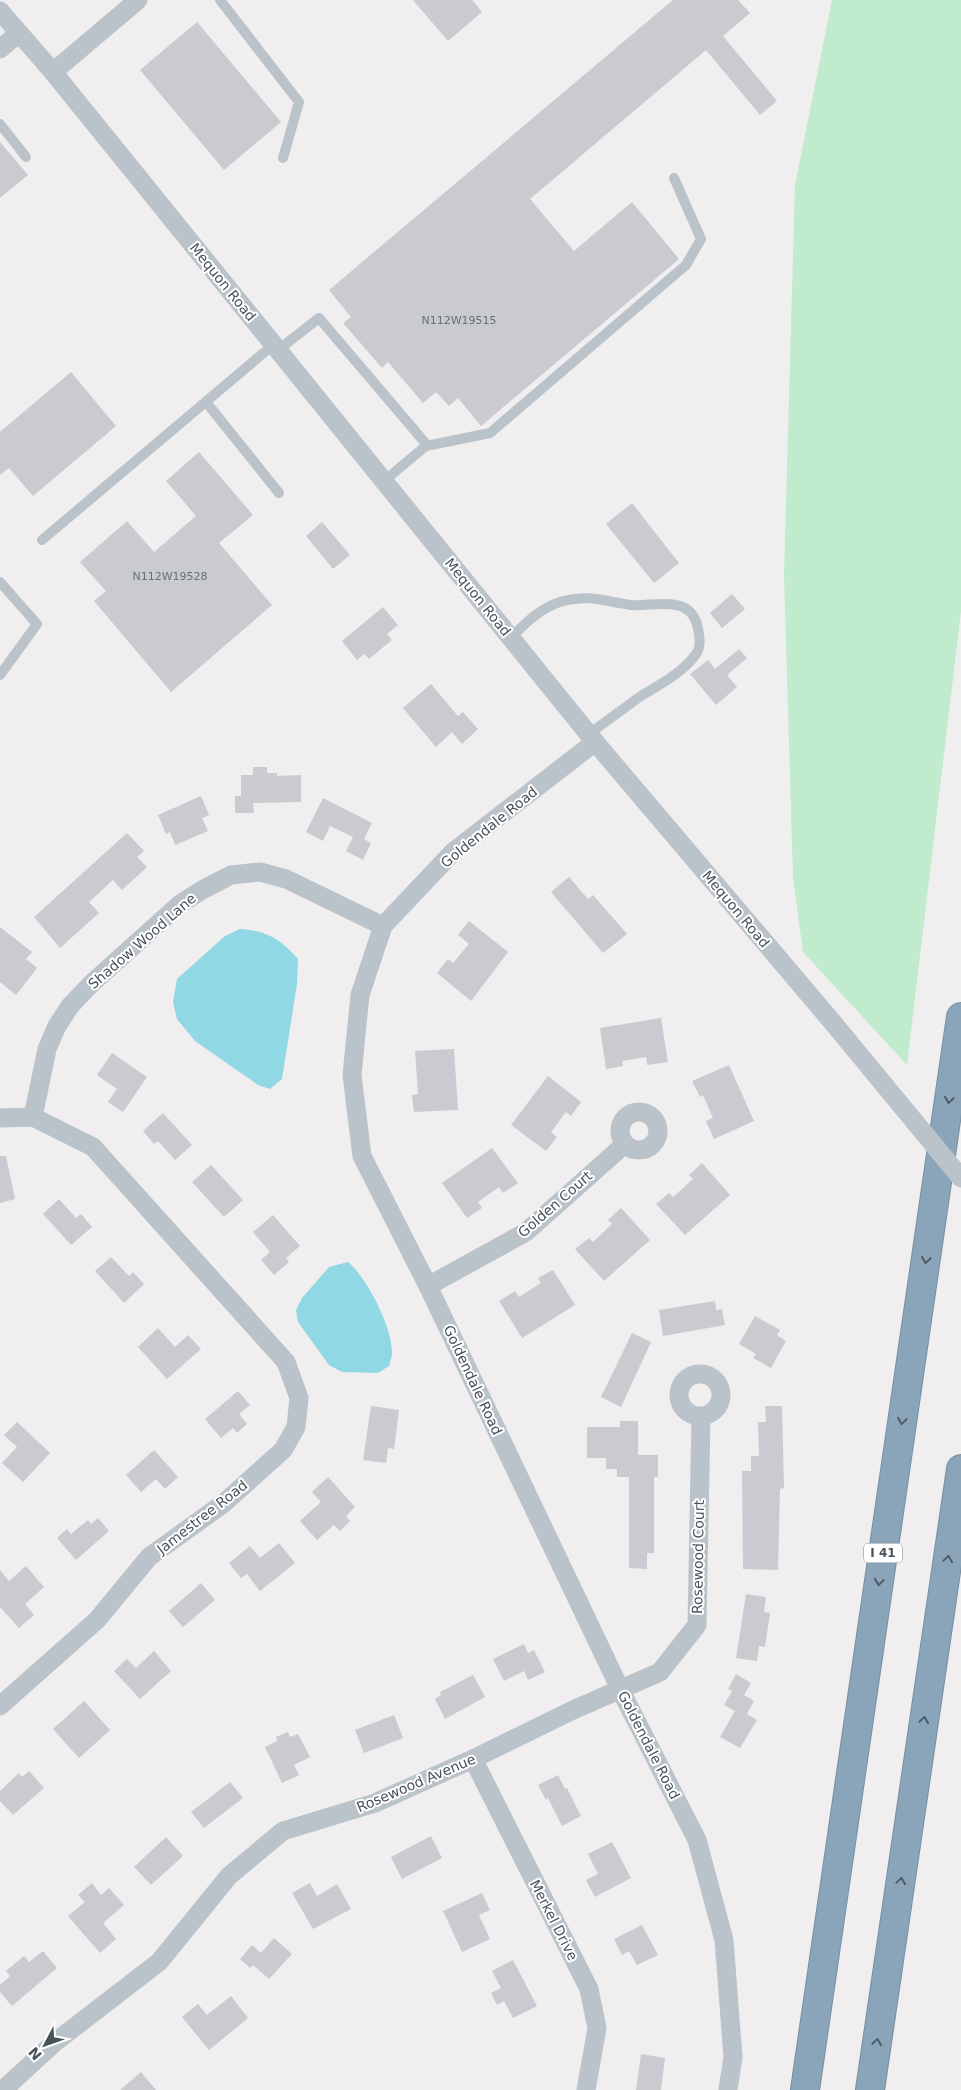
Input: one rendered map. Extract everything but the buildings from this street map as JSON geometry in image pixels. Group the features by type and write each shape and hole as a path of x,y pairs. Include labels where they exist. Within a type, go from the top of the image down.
{"highway":[{"name":"I 41","path":"806,2090 961,1017"},
{"path":"870,2090 961,1469"}],"street":[{"path":"53,72 138,0"},
{"name":"Mequon Road","path":"0,11 53,72 592,738 834,1024 961,1178"},
{"path":"0,49 19,33"},
{"name":"Goldendale Road","path":"592,738 453,852 383,926 360,995 352,1075 362,1156 428,1286 621,1691 697,1840 724,1940 733,2057 728,2090"},
{"name":"Shadow Wood Lane","path":"33,1117 47,1049 57,1026 70,1006 91,984 180,904 202,890 231,875 260,872 286,878 383,926"},
{"path":"0,1118 33,1117"},
{"name":"Jamestree Road","path":"0,1706 98,1620 149,1557 224,1503 283,1450 296,1427 299,1398 286,1362 175,1236 93,1147 33,1117"},
{"name":"Golden Court","path":"428,1286 526,1232 625,1144"},
{"name":"Rosewood Court","path":"621,1691 660,1672 697,1625 701,1416"},
{"name":"Rosewood Avenue","path":"2,2090 54,2043 159,1962 229,1876 284,1831 375,1803 474,1759 573,1710 621,1691"},
{"name":"Merkel Drive","path":"474,1759 589,1988 596,2028 586,2090"}],"lane":[{"path":"220,0 299,102 283,158"},
{"path":"0,124 26,157"},
{"path":"384,481 426,446 490,433 686,265 701,239 674,178"},
{"path":"42,540 206,402 276,347 319,318 426,446"},
{"path":"206,402 279,493"},
{"path":"0,582 37,624 0,675"},
{"path":"511,638 528,620 544,610 562,602 582,597 641,606 673,604 691,612 697,623 700,640 697,653 677,672 592,738"}],"green space":[{"path":"832,0 961,0 961,611 907,1065 803,952 793,877 784,575 795,185"}],"water":[{"path":"240,929 273,937 298,959 297,984 282,1079 270,1089 258,1085 195,1041 177,1019 173,1002 177,979 225,936"},
{"path":"348,1262 370,1290 383,1316 391,1340 392,1357 389,1366 378,1373 342,1372 329,1365 298,1322 296,1310 302,1298 329,1267"}]}
